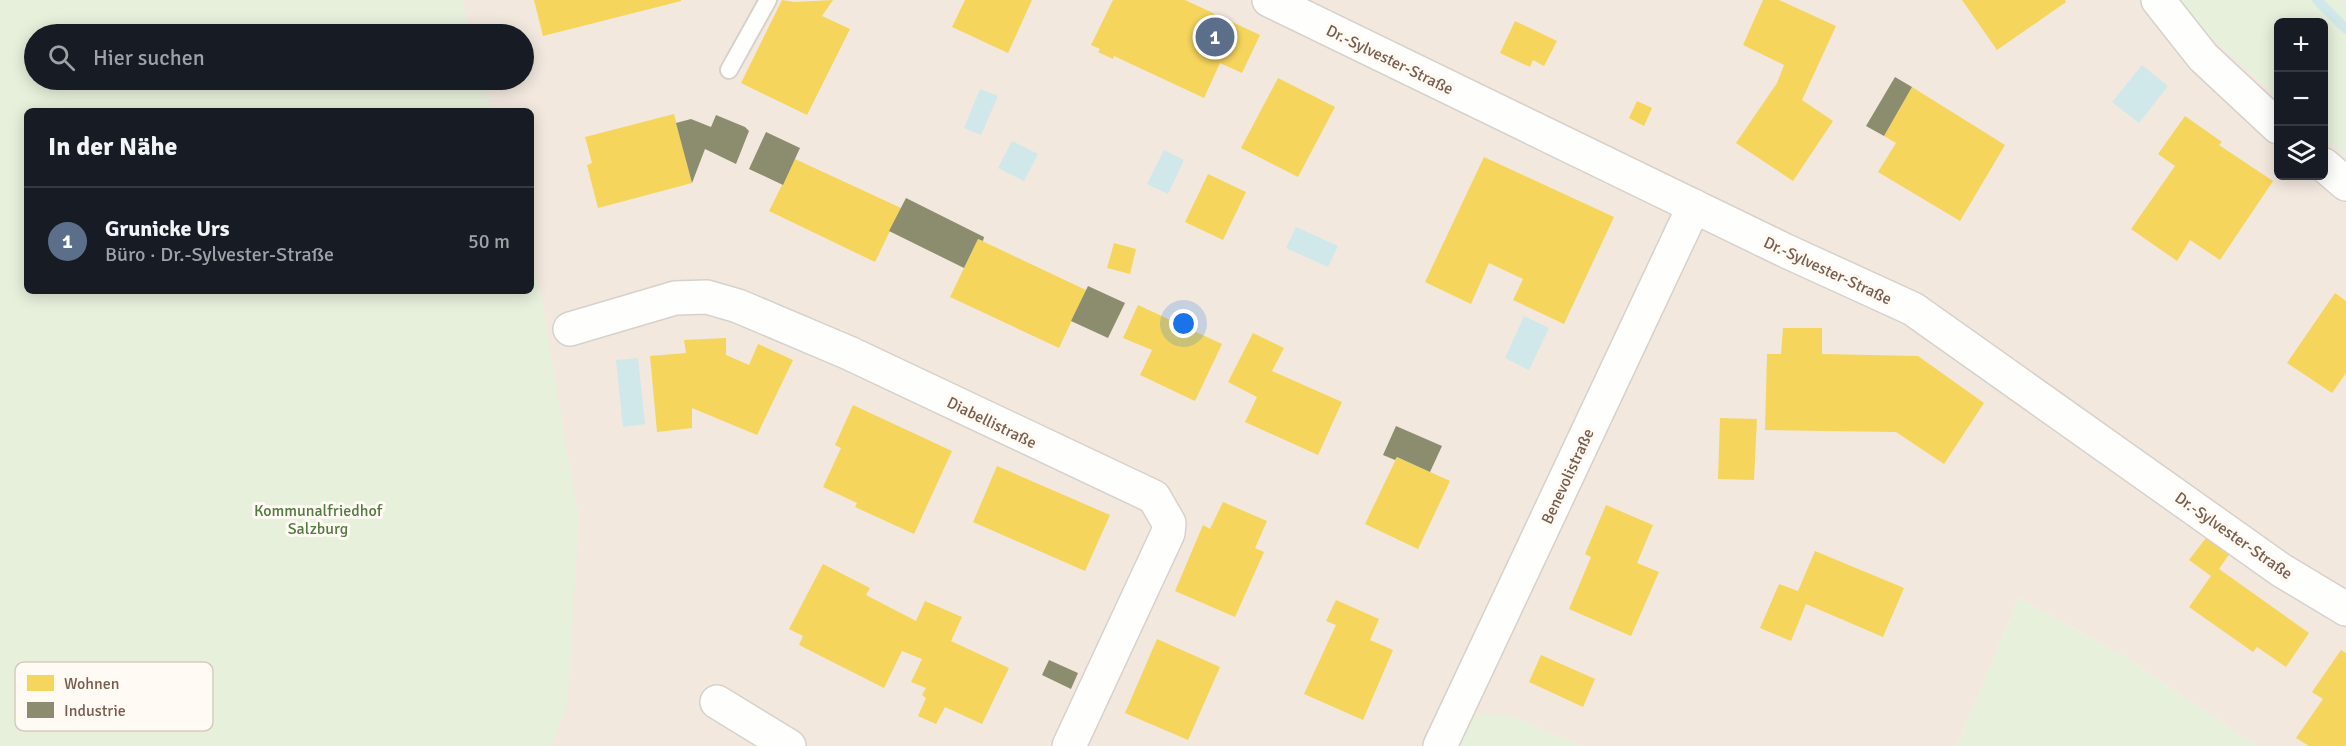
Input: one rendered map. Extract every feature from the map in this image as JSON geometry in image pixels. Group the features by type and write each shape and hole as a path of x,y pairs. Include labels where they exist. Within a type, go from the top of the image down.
{"street":[{"name":"Dr.-Sylvester-Straße","path":"1269,0 1694,206 1913,309 2281,570 2346,609"},
{"path":"2158,0 2203,57 2277,126"},
{"path":"2328,168 2346,184"},
{"name":"Benevolistraße","path":"1440,746 1694,206"},
{"name":"Diabellistraße","path":"570,329 675,298 707,297 738,306 849,353 1154,498 1169,524 1168,533 1069,746"},
{"path":"717,702 789,746"}],"lane":[{"path":"729,70 768,0"}],"shaded area":[{"path":"0,0 2178,0 2194,21 2274,93 2274,180 2328,180 2328,141 2346,157 2346,746 2256,746 2127,658 2019,598 1957,746 1581,746 1509,715 1449,746 0,746"}],"green space":[{"name":"Kommunalfriedhof Salzburg","path":"0,0 462,0 468,24 24,24 24,90 487,90 491,108 24,108 24,294 534,294 534,266 541,292 579,521 567,707 551,746 0,746"},
{"path":"2178,0 2346,0 2346,157 2328,141 2328,18 2274,18 2274,93 2194,21"},
{"path":"2019,598 2127,658 2256,746 1957,746"},
{"path":"1483,714 1509,715 1581,746 1449,746 1459,722"}],"water":[{"path":"2142,65 2168,86 2139,123 2112,102"},
{"path":"980,89 998,96 981,135 964,128"},
{"path":"1012,141 1038,154 1024,181 998,168"},
{"path":"1164,150 1184,160 1168,194 1147,184"},
{"path":"1296,227 1338,246 1328,267 1286,248"},
{"path":"1524,316 1549,328 1529,370 1505,358"},
{"path":"638,358 645,424 623,427 616,360"}],"building: Wohnen":[{"path":"534,0 681,0 681,1 543,36"},
{"path":"782,0 794,2 833,0 822,16 850,29 807,115 741,83"},
{"path":"965,0 1032,0 1008,53 952,27"},
{"path":"1113,0 1185,0 1260,35 1242,73 1220,63 1204,98 1114,56 1113,59 1098,52 1100,49 1091,45"},
{"path":"1763,0 1779,0 1836,26 1802,100 1833,121 1793,181 1736,143 1777,83 1784,65 1743,45"},
{"path":"1962,0 2065,0 2066,2 1997,50"},
{"path":"1515,21 1557,41 1544,66 1533,60 1530,67 1500,53"},
{"path":"1278,78 1335,107 1298,177 1241,148"},
{"path":"1912,87 2005,145 1960,221 1878,172 1896,143 1884,136"},
{"path":"1637,101 1652,108 1644,126 1629,118"},
{"path":"674,114 692,183 598,208 587,165 592,163 585,137"},
{"path":"2185,116 2222,142 2219,145 2273,181 2220,260 2190,240 2177,261 2131,229 2175,166 2158,154"},
{"path":"1484,157 1614,217 1564,324 1513,300 1523,279 1489,263 1471,304 1425,282"},
{"path":"795,159 901,208 875,262 769,211"},
{"path":"1208,174 1246,192 1223,240 1185,222"},
{"path":"978,239 1086,290 1059,348 950,297"},
{"path":"1114,243 1136,249 1130,274 1107,268"},
{"path":"2335,293 2346,301 2346,373 2332,393 2287,363"},
{"path":"1138,305 1222,344 1195,401 1140,375 1152,350 1123,338"},
{"path":"1783,328 1822,328 1822,354 1918,356 1984,403 1944,464 1896,432 1765,430 1767,354 1781,354"},
{"path":"1253,333 1284,348 1272,371 1342,402 1318,455 1245,422 1257,397 1228,382"},
{"path":"726,338 726,355 749,365 758,344 793,360 757,435 692,408 692,428 657,432 650,356 686,353 684,340"},
{"path":"853,405 952,451 914,534 855,507 857,503 823,487 841,448 835,445"},
{"path":"1720,418 1757,419 1754,480 1718,479"},
{"path":"1397,457 1450,481 1418,549 1365,524"},
{"path":"997,466 1110,515 1085,571 973,522"},
{"path":"1223,502 1267,521 1255,548 1264,552 1235,617 1175,591 1203,525 1210,529"},
{"path":"1606,505 1653,525 1637,563 1659,572 1631,636 1569,609 1591,557 1585,554"},
{"path":"2209,534 2232,550 2219,569 2309,633 2286,667 2257,647 2253,652 2189,607 2211,576 2189,560"},
{"path":"1815,551 1904,588 1883,637 1806,604 1791,641 1760,628 1779,584 1798,591"},
{"path":"823,564 870,588 866,595 916,621 925,601 962,617 951,641 1009,668 982,724 945,707 936,724 918,716 926,698 922,695 926,688 911,682 922,659 902,651 884,688 799,645 803,636 789,629"},
{"path":"1336,600 1379,619 1370,640 1393,650 1363,720 1304,694 1336,625 1326,621"},
{"path":"1157,639 1220,667 1188,740 1125,713"},
{"path":"2341,650 2346,653 2346,746 2309,746 2296,738 2323,699 2312,692"},
{"path":"1541,655 1595,679 1583,707 1529,682"}],"building: Industrie":[{"path":"1895,77 1912,87 1884,136 1866,126"},
{"path":"716,115 745,127 749,131 736,164 705,149 692,183 676,123 691,119 711,127"},
{"path":"766,132 800,148 783,185 749,169"},
{"path":"906,198 984,237 983,241 978,239 964,268 889,231"},
{"path":"1088,286 1125,303 1108,338 1071,321"},
{"path":"1396,426 1442,446 1430,472 1397,457 1395,460 1383,455"},
{"path":"1049,660 1078,673 1071,689 1042,675"}],"waterway":[{"path":"2317,0 2346,29"}],"place":[{"name":"Grunicke Urs","path":"1215,37"}]}
